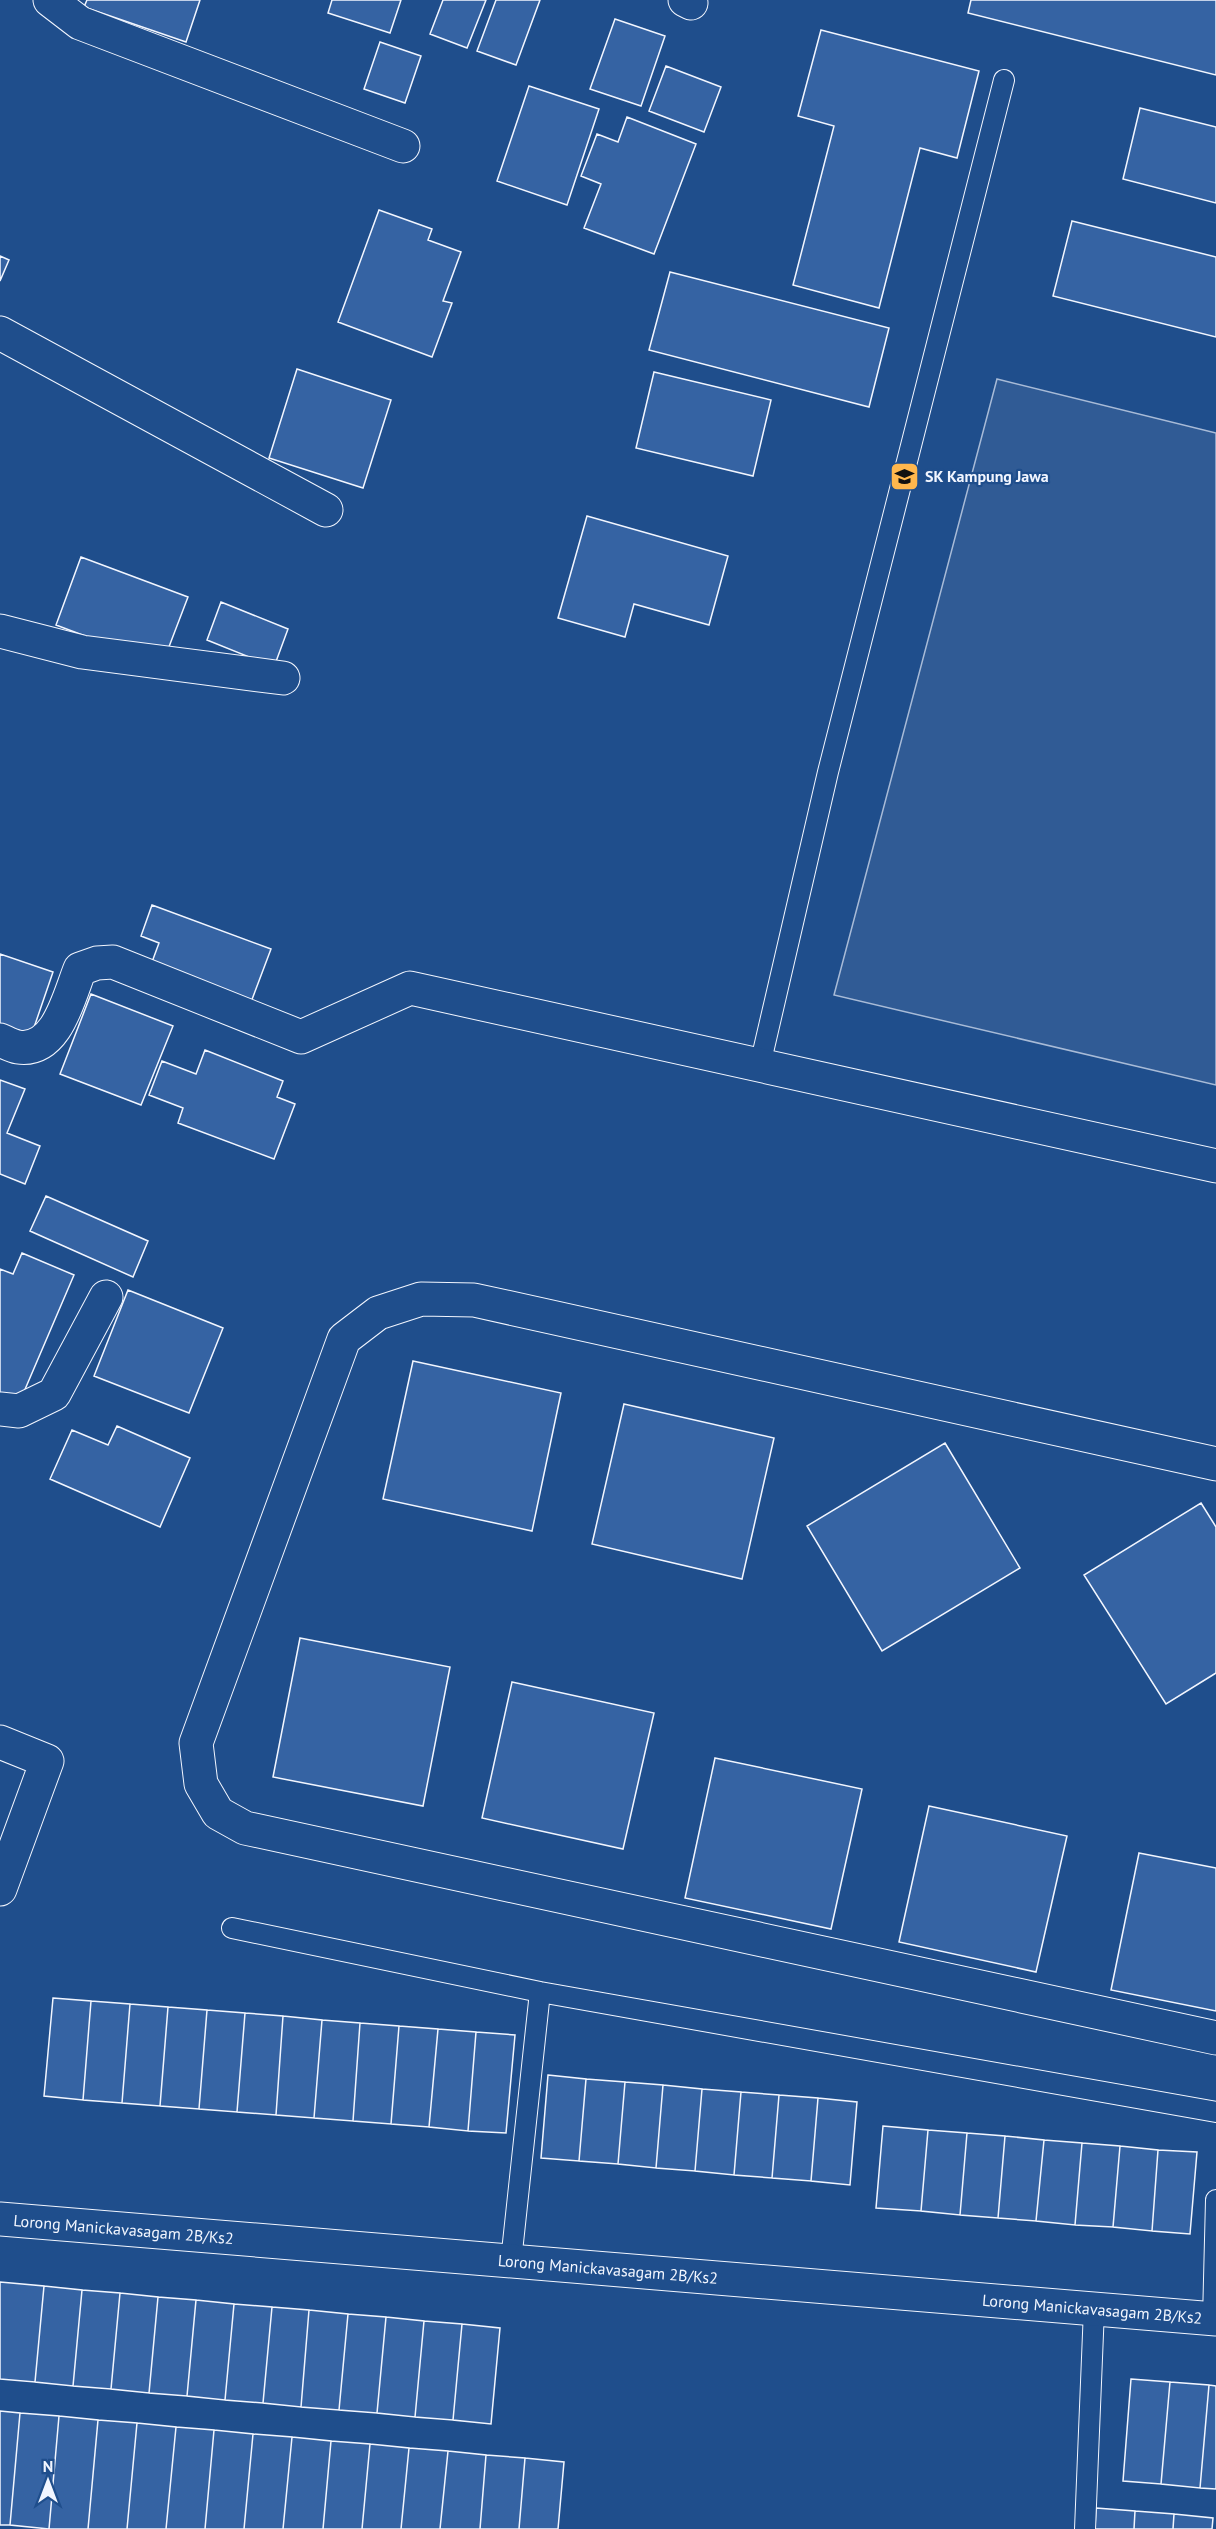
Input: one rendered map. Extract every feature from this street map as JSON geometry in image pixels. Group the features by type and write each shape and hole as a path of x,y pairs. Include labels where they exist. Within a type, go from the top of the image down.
{"street":[{"path":"50,0 80,23 403,146"},
{"path":"0,333 326,510"},
{"path":"0,631 82,652 283,678"},
{"path":"0,1040 18,1047 40,1043 54,1030 80,969 97,963 113,962 301,1037 410,988 1216,1166"},
{"path":"0,1409 19,1411 54,1394 106,1297"},
{"path":"1216,1464 474,1300 421,1299 378,1314 344,1339 196,1743 201,1784 218,1813 245,1828 1216,2038"},
{"path":"0,1742 47,1761 0,1889"},
{"name":"Lorong Manickavasagam 2B/Ks2","path":"0,2219 1214,2319"}],"lane":[{"path":"760,1065 828,772 1004,80"},
{"path":"232,1928 540,1992 1216,2112"},
{"path":"511,2261 540,1992"},
{"path":"1214,2319 1216,2200"},
{"path":"1084,2529 1094,2309"}],"shaded area":[{"path":"997,379 1216,433 1216,1085 834,995"}],"building":[{"path":"87,0 200,0 186,42 84,7"},
{"path":"332,0 401,0 390,33 328,13"},
{"path":"443,0 486,0 467,48 430,34"},
{"path":"496,0 540,0 516,65 477,51"},
{"path":"971,0 1216,0 1216,75 968,13"},
{"path":"615,19 665,36 641,106 590,89"},
{"path":"821,30 979,71 957,158 920,148 879,308 793,285 834,126 798,116"},
{"path":"380,42 421,56 405,103 364,89"},
{"path":"666,66 721,87 704,132 649,111"},
{"path":"529,86 599,109 567,205 497,181"},
{"path":"1140,108 1216,127 1216,203 1123,179"},
{"path":"627,117 696,144 654,254 584,228 601,184 581,176 597,134 618,142"},
{"path":"379,210 432,229 428,240 461,252 443,301 452,303 432,357 338,322"},
{"path":"1072,221 1216,257 1216,337 1053,296"},
{"path":"0,256 9,260 0,281"},
{"path":"670,272 889,328 869,407 649,350"},
{"path":"297,369 391,400 363,488 269,458"},
{"path":"654,372 771,400 753,476 636,448"},
{"path":"587,516 728,556 709,625 634,604 625,637 558,618"},
{"path":"81,557 188,597 162,665 56,625"},
{"path":"221,602 288,629 274,667 207,640"},
{"path":"152,905 271,949 245,1018 145,981 159,943 141,936"},
{"path":"0,954 53,972 28,1045 0,1035"},
{"path":"91,994 173,1026 141,1105 60,1074"},
{"path":"205,1050 283,1081 277,1097 295,1104 274,1159 178,1123 183,1108 149,1095 162,1061 196,1074"},
{"path":"0,1080 25,1089 7,1133 40,1146 25,1184 0,1174"},
{"path":"46,1196 148,1241 133,1277 30,1231"},
{"path":"22,1253 74,1275 17,1408 0,1401 0,1269 13,1274"},
{"path":"128,1290 223,1328 189,1413 94,1376"},
{"path":"413,1361 561,1393 532,1531 383,1499"},
{"path":"624,1404 774,1438 742,1579 592,1544"},
{"path":"117,1426 190,1458 160,1527 50,1479 72,1430 108,1445"},
{"path":"945,1443 1020,1568 882,1651 807,1526"},
{"path":"1201,1503 1216,1527 1216,1673 1166,1704 1084,1575"},
{"path":"300,1638 450,1667 423,1806 273,1777"},
{"path":"512,1682 654,1713 623,1849 482,1818"},
{"path":"715,1758 862,1789 831,1929 685,1898"},
{"path":"929,1806 1067,1836 1036,1972 899,1942"},
{"path":"1139,1853 1216,1868 1216,2011 1111,1990"},
{"path":"53,1998 91,2001 83,2100 44,2096"},
{"path":"91,2001 130,2004 122,2103 83,2100"},
{"path":"130,2004 168,2007 160,2106 122,2103"},
{"path":"168,2007 207,2010 199,2109 160,2106"},
{"path":"207,2010 245,2013 237,2112 199,2109"},
{"path":"245,2013 283,2016 276,2115 237,2112"},
{"path":"283,2016 322,2020 314,2118 276,2115"},
{"path":"322,2020 360,2023 353,2121 314,2118"},
{"path":"360,2023 399,2026 391,2124 353,2121"},
{"path":"399,2026 438,2029 429,2127 391,2124"},
{"path":"438,2029 476,2032 468,2131 429,2127"},
{"path":"476,2032 515,2035 506,2133 468,2131"},
{"path":"548,2075 586,2079 579,2161 541,2158"},
{"path":"586,2079 625,2082 618,2164 579,2161"},
{"path":"625,2082 663,2085 656,2168 618,2164"},
{"path":"663,2085 702,2089 695,2171 656,2168"},
{"path":"702,2089 741,2092 734,2175 695,2171"},
{"path":"741,2092 779,2095 772,2178 734,2175"},
{"path":"779,2095 818,2098 811,2181 772,2178"},
{"path":"818,2098 857,2102 850,2185 811,2181"},
{"path":"883,2126 928,2130 921,2211 876,2208"},
{"path":"928,2130 967,2133 960,2215 921,2211"},
{"path":"967,2133 1005,2136 998,2218 960,2215"},
{"path":"1005,2136 1044,2140 1036,2221 998,2218"},
{"path":"1044,2140 1082,2143 1075,2225 1036,2221"},
{"path":"1082,2143 1120,2146 1113,2227 1075,2225"},
{"path":"1120,2146 1158,2150 1152,2231 1113,2227"},
{"path":"1158,2150 1197,2152 1190,2234 1152,2231"},
{"path":"0,2282 44,2286 35,2382 0,2379"},
{"path":"44,2286 82,2290 73,2386 35,2382"},
{"path":"82,2290 120,2293 111,2389 73,2386"},
{"path":"120,2293 158,2297 149,2393 111,2389"},
{"path":"158,2297 196,2300 187,2396 149,2393"},
{"path":"196,2300 234,2304 225,2400 187,2396"},
{"path":"234,2304 272,2307 263,2403 225,2400"},
{"path":"272,2307 309,2310 301,2407 263,2403"},
{"path":"309,2310 348,2314 339,2410 301,2407"},
{"path":"348,2314 386,2317 377,2413 339,2410"},
{"path":"386,2317 424,2321 415,2417 377,2413"},
{"path":"424,2321 462,2324 453,2420 415,2417"},
{"path":"462,2324 500,2328 491,2424 453,2420"},
{"path":"1131,2379 1170,2382 1161,2484 1123,2481"},
{"path":"1170,2382 1209,2385 1200,2488 1161,2484"},
{"path":"1209,2385 1216,2386 1216,2489 1200,2488"},
{"path":"0,2411 20,2413 10,2525 0,2525"},
{"path":"20,2413 59,2416 49,2529 10,2525"},
{"path":"59,2416 98,2420 88,2529 49,2529"},
{"path":"98,2420 137,2423 127,2529 88,2529"},
{"path":"137,2423 176,2427 166,2529 127,2529"},
{"path":"176,2427 214,2430 205,2529 166,2529"},
{"path":"214,2430 253,2434 244,2529 205,2529"},
{"path":"253,2434 292,2437 283,2529 244,2529"},
{"path":"292,2437 331,2441 323,2529 283,2529"},
{"path":"331,2441 370,2444 362,2529 323,2529"},
{"path":"370,2444 409,2448 401,2529 362,2529"},
{"path":"409,2448 448,2451 440,2529 401,2529"},
{"path":"448,2451 486,2455 480,2529 440,2529"},
{"path":"486,2455 525,2458 519,2529 480,2529"},
{"path":"525,2458 564,2462 558,2529 519,2529"},
{"path":"1096,2508 1135,2511 1134,2529 1095,2529"},
{"path":"1135,2511 1174,2514 1173,2529 1134,2529"},
{"path":"1174,2514 1213,2518 1212,2529 1173,2529"}],"place":[{"name":"SK Kampung Jawa","path":"904,476"}]}
